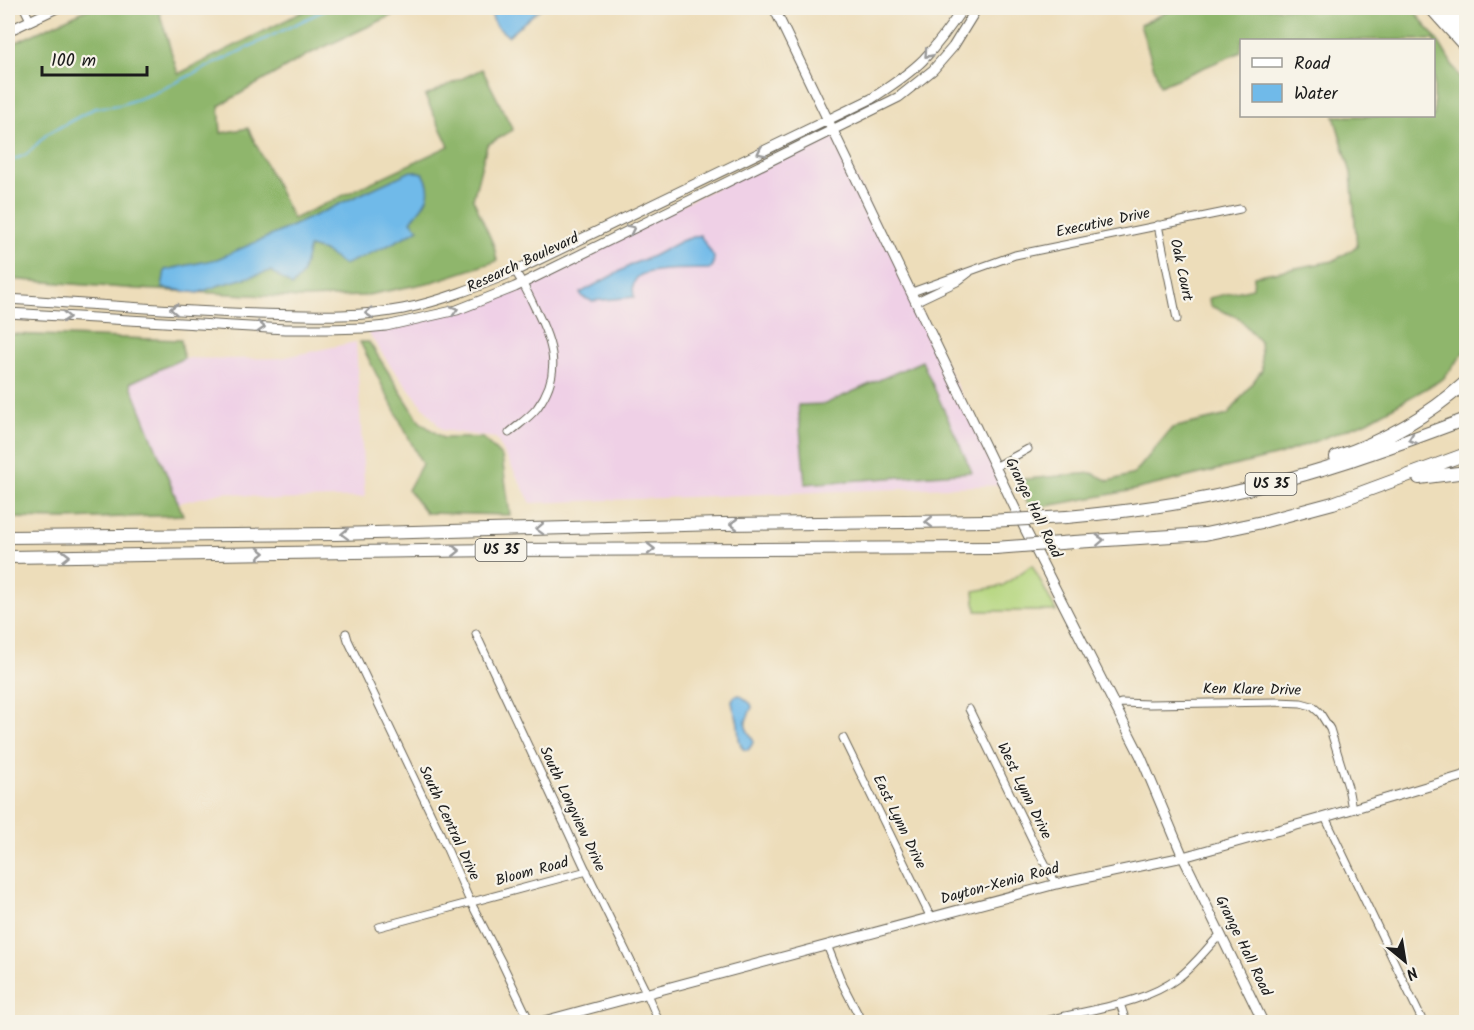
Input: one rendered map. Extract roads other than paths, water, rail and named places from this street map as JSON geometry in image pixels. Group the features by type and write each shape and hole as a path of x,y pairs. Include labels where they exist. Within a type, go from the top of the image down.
{"highway":[{"path":"1431,8 1467,47"},
{"path":"1444,8 1467,29"},
{"path":"1111,513 1257,480 1361,448 1422,417 1467,382"},
{"name":"US 35","path":"8,537 336,534 711,524 988,521 1067,517 1182,503 1230,494 1306,475 1467,419"},
{"name":"US 35","path":"8,557 497,550 995,548 1127,539 1184,531 1268,513 1367,484 1467,447"},
{"path":"1127,539 1205,534 1262,522 1333,503 1467,454"},
{"path":"1396,480 1467,472"}],"main road":[{"path":"8,31 57,8"},
{"name":"Grange Hall Road","path":"774,8 1025,529 1116,705 1141,757 1183,857 1263,1023"},
{"name":"Research Boulevard","path":"8,300 231,313 337,316 404,309 442,299 516,271 871,99 900,80 922,61 945,35 963,8"},
{"name":"Research Boulevard","path":"8,313 285,329 386,326 457,310 523,282 899,98 953,47 977,8"},
{"name":"Dayton-Xenia Road","path":"540,1023 1056,884 1183,857 1467,775"}],"street":[{"path":"24,8 30,20"},
{"name":"Executive Drive","path":"912,292 1015,255 1239,209"},
{"name":"Oak Court","path":"1158,225 1177,319"},
{"name":"Executive Drive","path":"916,301 957,282 973,270"},
{"path":"509,433 528,418 542,400 552,368 548,334 516,271"},
{"path":"995,467 1028,449"},
{"name":"South Central Drive","path":"346,633 375,699 530,1023"},
{"name":"South Longview Drive","path":"476,634 659,1023"},
{"name":"Ken Klare Drive","path":"1116,705 1121,703 1277,702 1312,706 1320,713 1330,729 1352,808"},
{"name":"West Lynn Drive","path":"969,709 1032,840 1056,884"},
{"name":"East Lynn Drive","path":"843,738 931,918"},
{"path":"1325,817 1423,1023"},
{"name":"Bloom Road","path":"379,927 586,871"},
{"path":"1041,1023 1154,992 1187,971 1220,935"},
{"path":"827,945 862,1023"},
{"path":"1120,1003 1126,1023"}],"water":[{"path":"491,8 541,8 508,36 495,25"},
{"path":"411,171 423,173 428,187 427,199 411,221 419,229 387,246 344,265 324,251 309,247 302,275 292,286 271,271 198,293 162,288 165,270 217,259"},
{"path":"700,235 714,257 713,266 709,269 682,269 642,274 634,282 634,297 592,301 582,297 580,293 635,263 681,241"},
{"path":"740,695 752,707 746,722 746,727 753,740 748,750 743,749 740,742 738,723 732,703 735,696"}],"waterway":[{"path":"8,162 27,154 47,134 95,108 120,105 152,94 329,8"}]}
